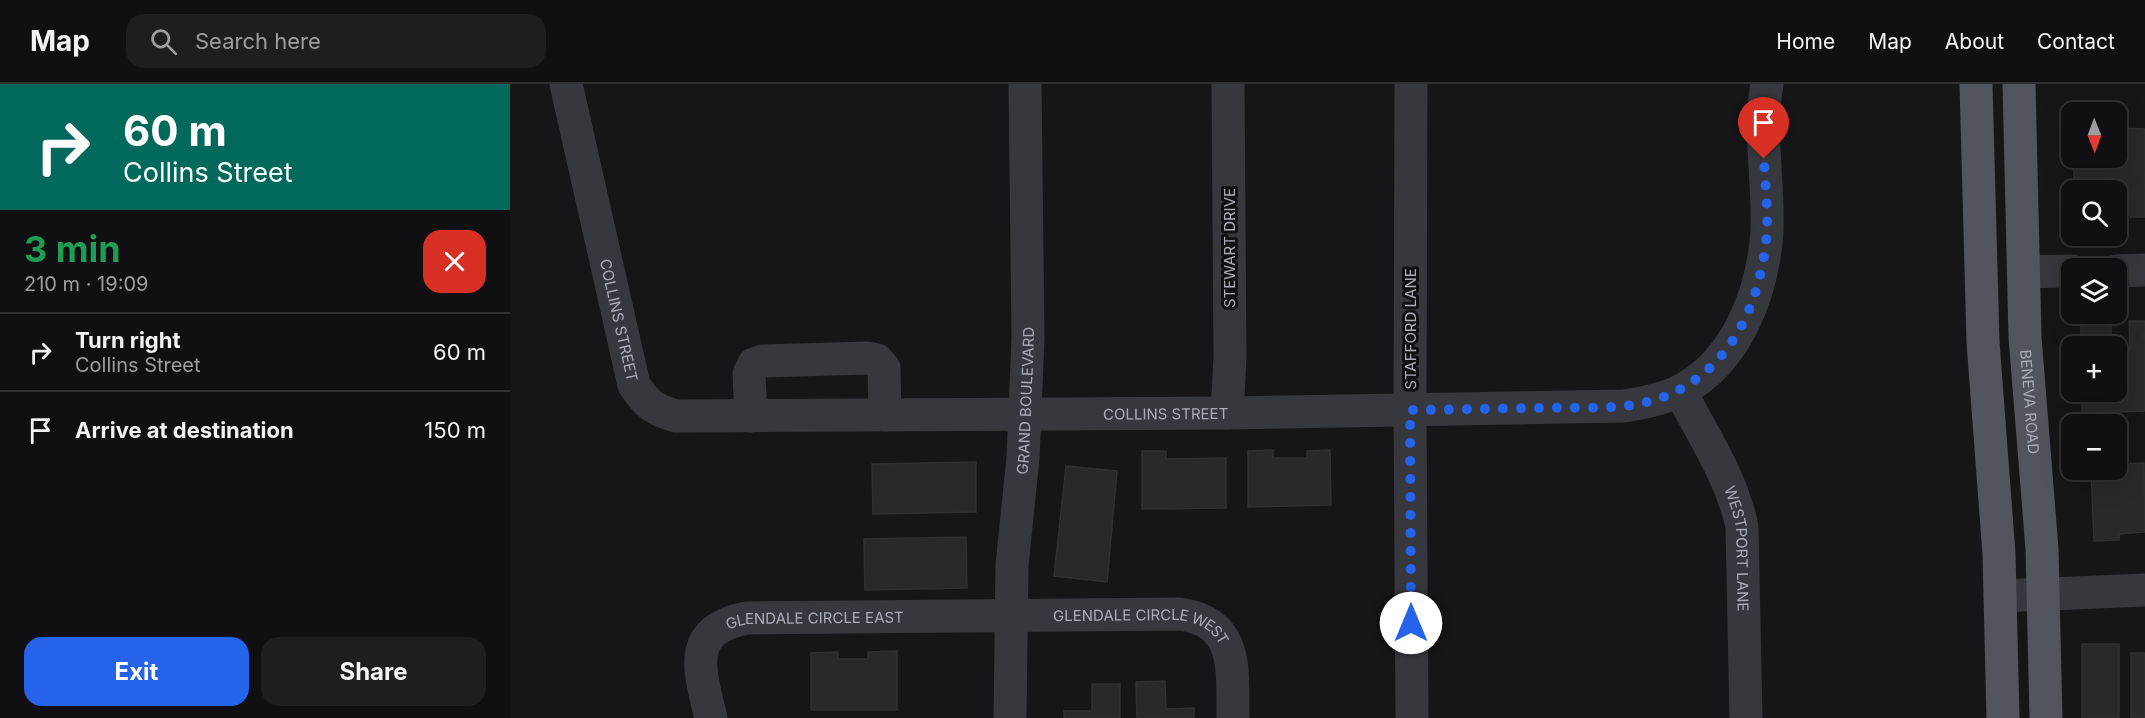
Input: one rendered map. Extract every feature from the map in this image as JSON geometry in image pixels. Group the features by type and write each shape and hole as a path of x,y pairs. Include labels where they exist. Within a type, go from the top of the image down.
{"main road":[{"path":"1976,84 1983,342 1999,554 2003,718"},
{"name":"BENEVA ROAD","path":"2019,84 2025,337 2042,549 2046,718"},
{"path":"1981,272 2024,272"}],"street":[{"name":"COLLINS STREET","path":"566,84 634,385 645,401 659,411 676,417 1227,413 1624,406 1680,391 1702,376 1721,358 1740,330 1755,295 1767,230 1763,135 1767,84"},
{"name":"GRAND BOULEVARD","path":"1010,718 1012,565 1023,458 1028,338 1025,84"},
{"name":"STEWART DRIVE","path":"1227,413 1230,358 1228,84"},
{"name":"STAFFORD LANE","path":"1411,84 1412,718"},
{"path":"2127,271 2145,270"},
{"path":"2024,272 2061,271"},
{"path":"750,416 749,374 753,364 763,361 867,358 877,360 884,368 885,415"},
{"name":"WESTPORT LANE","path":"1680,391 1730,486 1737,506 1743,548 1746,718"},
{"path":"2000,596 2145,590"},
{"name":"GLENDALE CIRCLE WEST","path":"1011,616 1180,614 1197,617 1212,625 1225,639 1231,657 1233,718"},
{"name":"GLENDALE CIRCLE EAST","path":"711,718 700,670 702,652 708,638 729,622 747,618 1011,616"}],"building":[{"path":"2127,128 2145,129 2145,217 2127,217 2127,180 2074,180 2074,168 2127,168"},
{"path":"2129,321 2145,321 2145,411 2082,413 2082,402 2127,402 2127,349 2130,349"},
{"path":"2081,324 2111,324 2111,336 2081,336"},
{"path":"1273,450 1273,458 1307,458 1307,451 1330,450 1331,505 1248,507 1248,451"},
{"path":"1142,451 1166,451 1166,459 1226,458 1226,508 1142,509"},
{"path":"976,462 976,512 873,514 872,464"},
{"path":"2144,463 2145,532 2119,534 2119,540 2094,541 2091,480 2127,480 2127,464"},
{"path":"1066,466 1117,471 1107,582 1054,576"},
{"path":"966,537 967,588 865,590 864,539"},
{"path":"2082,644 2119,644 2119,718 2082,718"},
{"path":"897,651 897,710 811,710 811,653 838,652 838,659 868,659 868,652"},
{"path":"2131,653 2145,653 2145,718 2131,718"},
{"path":"1165,681 1166,709 1194,708 1194,718 1137,718 1136,682"},
{"path":"1092,684 1120,684 1120,718 1064,718 1064,711 1092,711"}],"route":[{"path":"1411,623 1410,410 1624,406 1680,391 1702,376 1721,358 1740,330 1755,295 1767,230 1764,159"}]}
